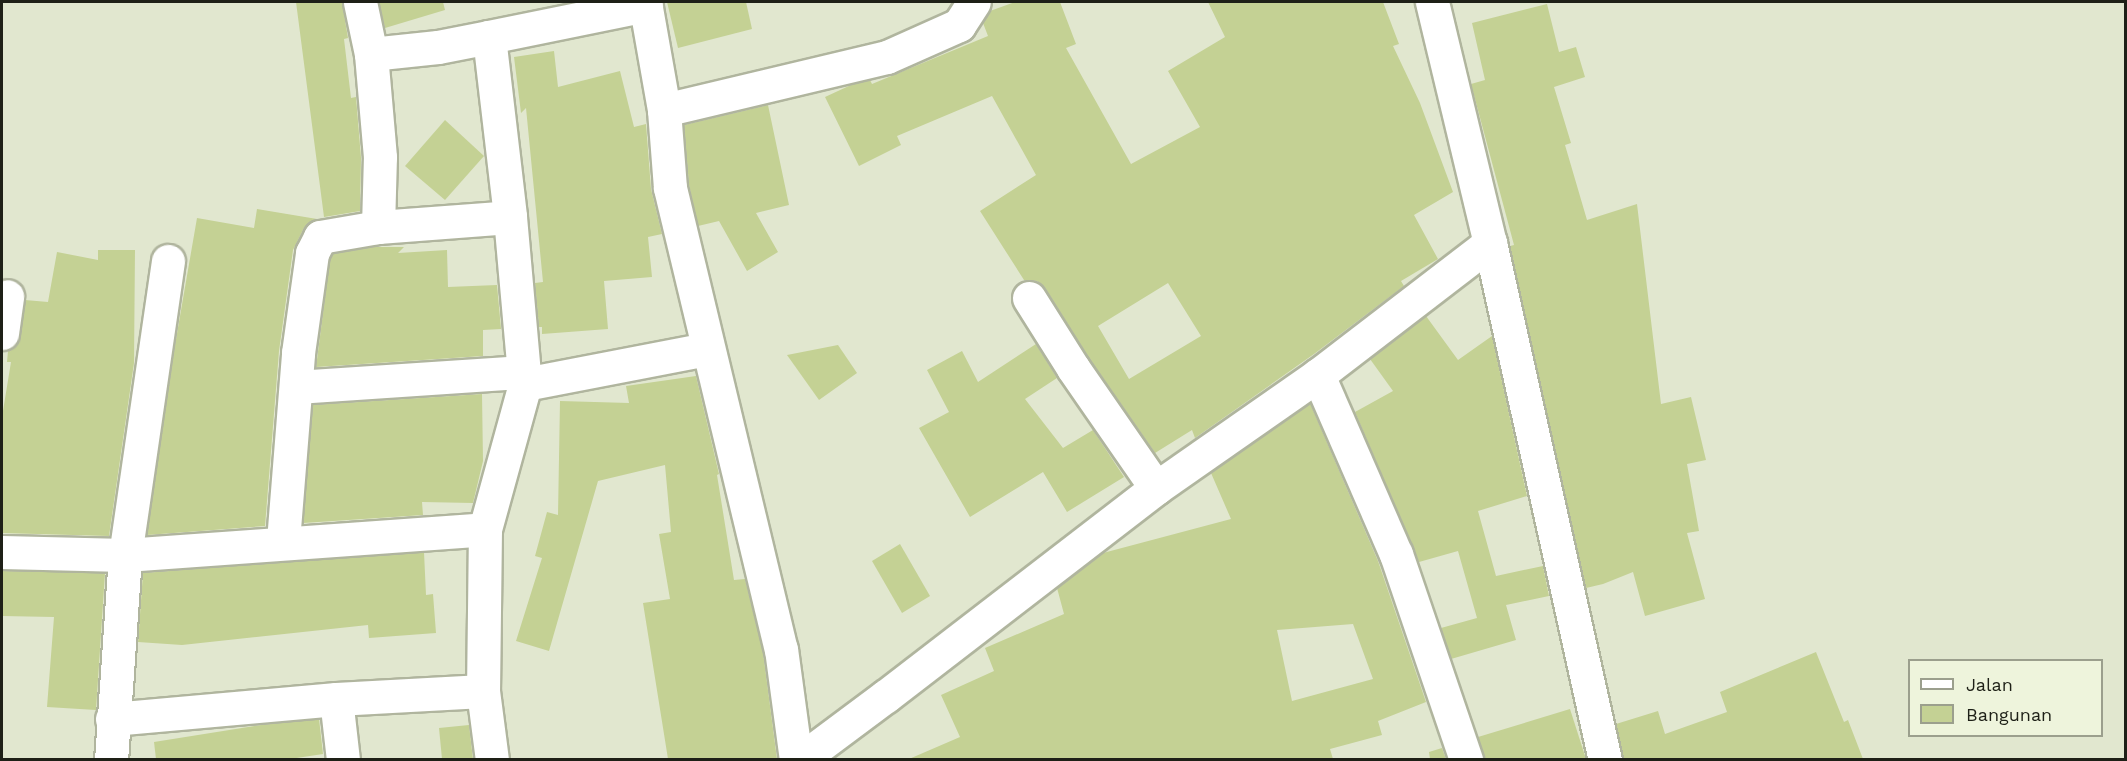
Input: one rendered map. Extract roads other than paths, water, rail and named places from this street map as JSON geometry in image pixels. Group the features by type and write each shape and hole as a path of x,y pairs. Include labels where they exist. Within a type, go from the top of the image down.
{"street":[{"path":"360,2 371,54 380,157 378,228"},
{"path":"664,110 887,57 959,25 974,2"},
{"path":"1432,2 1490,243 1605,759"},
{"path":"371,54 438,47 645,3 664,110 670,188 781,650 798,759 886,696 1156,488 1318,375 1490,243"},
{"path":"489,37 510,217 525,378 485,529 483,691 492,759"},
{"path":"283,542 296,387 312,253 320,237 378,228 510,217"},
{"path":"111,759 125,555 168,261"},
{"path":"2,333 7,296"},
{"path":"1029,298 1073,368 1156,488"},
{"path":"296,387 525,378 707,349"},
{"path":"1318,375 1396,554 1466,759"},
{"path":"2,552 125,555 485,529"},
{"path":"112,719 336,699 483,691"},
{"path":"336,699 343,759"}]}
